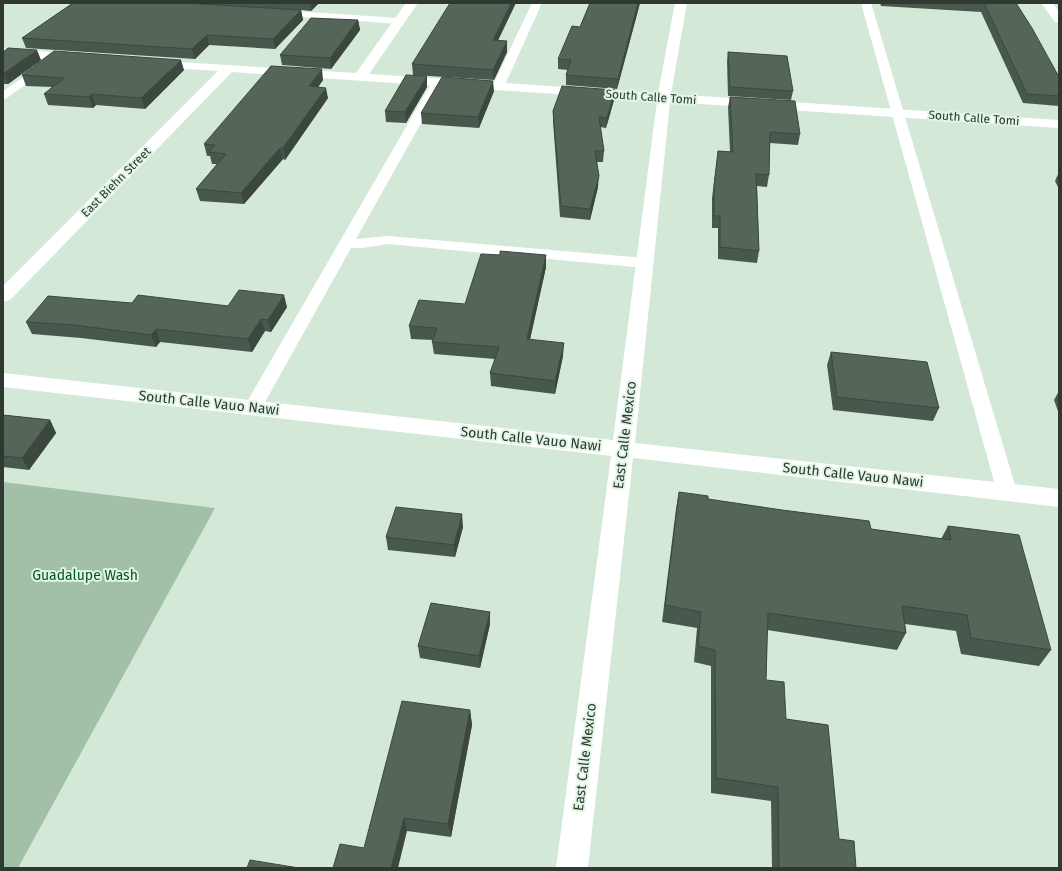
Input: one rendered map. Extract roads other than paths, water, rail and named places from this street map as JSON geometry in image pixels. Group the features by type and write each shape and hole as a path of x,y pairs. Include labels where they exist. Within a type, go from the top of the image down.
{"street":[{"path":"360,77 412,3"},
{"name":"East Calle Mexico","path":"572,868 664,98 681,3"},
{"path":"1047,3 1059,20"},
{"path":"3,52 87,58"},
{"name":"South Calle Tomi","path":"142,62 1059,124"},
{"name":"East Biehn Street","path":"3,296 229,68"},
{"name":"South Calle Vauo Nawi","path":"3,380 1059,498"}],"lane":[{"path":"498,86 536,3"},
{"path":"866,3 1006,492"},
{"path":"264,13 399,21"},
{"path":"3,96 56,56"},
{"path":"253,407 438,82"},
{"path":"346,243 363,244 388,240 645,263"}],"park label":[{"name":"Guadalupe Wash","path":"85,575"}]}
